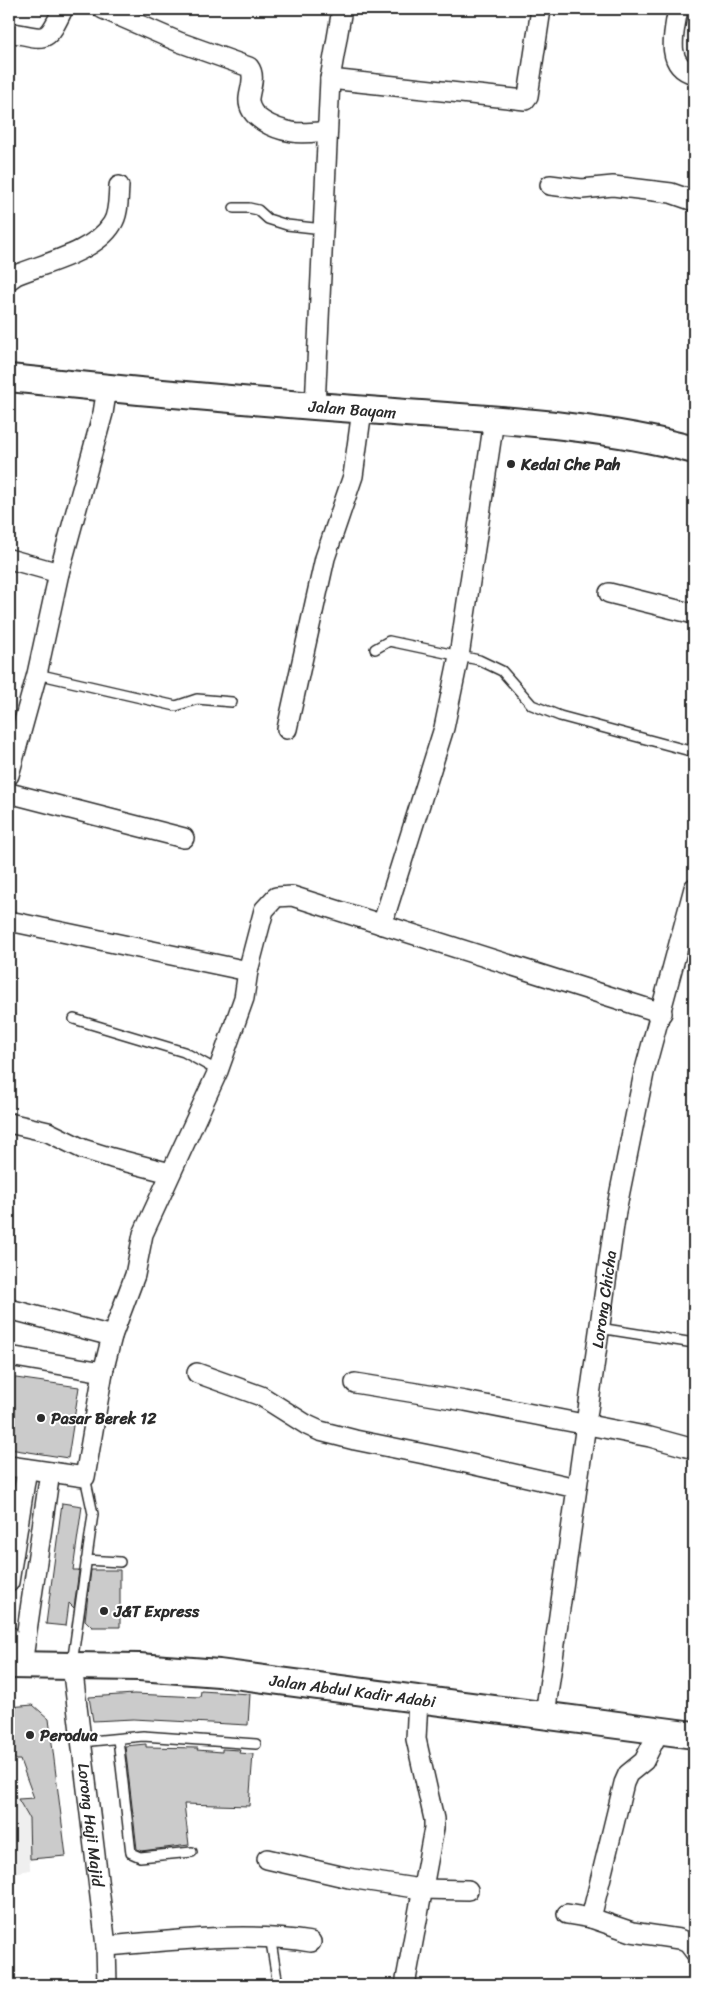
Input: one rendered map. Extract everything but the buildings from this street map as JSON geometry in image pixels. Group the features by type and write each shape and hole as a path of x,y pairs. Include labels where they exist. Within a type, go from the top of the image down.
{"main road":[{"name":"Jalan Bayam","path":"9,378 315,407 494,420 648,437 694,450"},
{"path":"648,437 694,438"},
{"name":"Jalan Abdul Kadir Adabi","path":"15,1665 72,1665 219,1673 694,1735"}],"street":[{"path":"9,32 40,37 47,36 52,32 63,9"},
{"path":"103,9 179,42 249,67 253,76 248,100 253,113 263,121 293,133 327,131"},
{"path":"315,407 330,79 342,9"},
{"path":"330,79 525,100 528,96 541,9"},
{"path":"678,9 673,53 679,65 694,74"},
{"path":"550,185 582,189 613,186 671,192 694,201"},
{"path":"9,280 16,275 83,249 101,237 113,223 119,186"},
{"path":"9,772 37,674 59,573 103,413 107,388"},
{"path":"287,729 326,558 353,476 362,410"},
{"path":"382,925 444,728 459,656 494,420"},
{"path":"9,559 59,573"},
{"path":"609,593 694,614"},
{"path":"9,793 184,838"},
{"name":"Lorong Chicha","path":"545,1715 584,1426 616,1211 635,1111 694,888"},
{"path":"9,1582 18,1467 85,1477 103,1372 112,1336 135,1275 143,1234 218,1071 244,998 248,971 264,910 276,897 292,896 662,1013"},
{"path":"9,921 248,971"},
{"path":"9,1123 48,1132 83,1148 112,1158 170,1173"},
{"path":"9,1309 112,1336"},
{"path":"9,1356 103,1372"},
{"path":"197,1372 261,1396 307,1425 320,1430 355,1440 576,1488"},
{"path":"355,1383 650,1437 694,1448"},
{"path":"15,1665 50,1472"},
{"path":"9,1636 15,1665"},
{"name":"Lorong Haji Majid","path":"72,1665 106,1946 107,1985"},
{"path":"405,1985 421,1889 432,1840 434,1818 416,1739 418,1699"},
{"path":"591,1918 624,1783 628,1774 644,1761 659,1730"},
{"path":"267,1859 349,1878 421,1889 468,1890"},
{"path":"567,1914 591,1918 620,1929 684,1940 694,1951"},
{"path":"106,1946 220,1937 270,1936 311,1942"}],"lane":[{"path":"234,208 249,208 278,222 323,229"},
{"path":"375,648 389,641 479,660 502,671 532,705 560,716 694,752"},
{"path":"37,674 176,706 197,699 232,702"},
{"path":"74,1019 184,1052 218,1071"},
{"path":"599,1328 694,1343"},
{"path":"72,1665 93,1514 85,1477"},
{"path":"86,1560 120,1562"},
{"path":"81,1742 150,1736 256,1744"},
{"path":"118,1739 131,1853 140,1857 192,1852"},
{"path":"270,1936 278,1985"}],"shaded area":[{"path":"9,1775 18,1799 29,1818 30,1870 14,1873 9,1906"}],"place":[{"name":"Kedai Che Pah","path":"511,464"},
{"name":"Pasar Berek 12","path":"41,1418"},
{"name":"J&T Express","path":"104,1611"},
{"name":"Perodua","path":"30,1735"}]}
